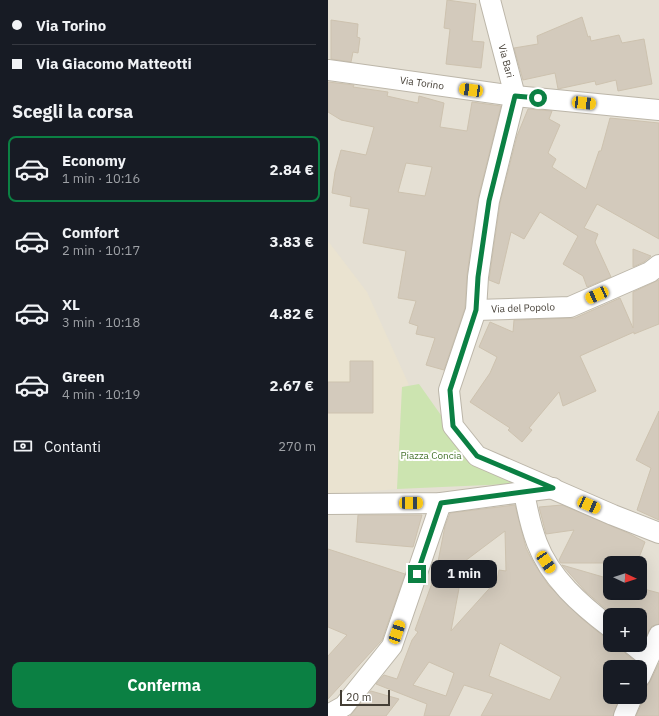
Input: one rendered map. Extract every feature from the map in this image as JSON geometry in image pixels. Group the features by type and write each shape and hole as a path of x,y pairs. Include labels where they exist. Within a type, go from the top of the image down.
{"street":[{"name":"Via Bari","path":"476,310 478,277 489,201 515,96 490,0"},
{"name":"Via Torino","path":"328,70 515,96 659,110"},
{"name":"Via del Popolo","path":"476,310 570,306 650,272 659,265"},
{"path":"476,310 450,390 453,426 477,456 553,488 613,516 659,533"},
{"path":"328,504 441,503 553,488"},
{"path":"524,492 537,543 546,562 558,579 575,597 603,621"},
{"path":"328,715 344,706 392,646 441,503"},
{"path":"647,660 659,635"},
{"path":"642,652 648,657"},
{"path":"624,716 629,704"}],"shaded area":[{"path":"328,0 659,0 659,716 328,716"},
{"path":"328,241 367,292 409,385 402,387 397,489 328,495"}],"green space":[{"name":"Piazza Concia","path":"419,384 474,462 510,475 512,484 397,489 402,387"}],"building":[{"path":"447,0 476,4 472,41 484,42 481,68 446,64 450,29 444,28"},
{"path":"582,17 588,37 590,36 591,41 619,35 622,43 644,39 652,84 618,91 616,80 596,85 595,81 558,89 555,73 523,80 514,48 538,44 537,36"},
{"path":"331,20 358,24 357,37 360,38 358,53 353,52 351,62 331,59"},
{"path":"328,82 354,85 353,87 388,92 387,96 418,103 419,96 444,103 440,127 467,131 472,102 501,106 478,199 467,275 465,308 444,370 426,365 435,338 416,334 418,326 409,323 416,301 398,298 406,251 363,243 369,209 350,206 351,197 332,193 335,172 341,150 366,155 374,127 341,120 328,112","holes":["406,163 432,167 425,196 398,192"]},
{"path":"528,109 552,111 549,119 560,125 548,153 556,159 552,167 586,189 599,151 601,151 610,118 659,123 659,239 597,204 584,228 598,234 595,242 611,277 587,287 583,276 563,264 578,236 540,212 524,239 511,232 499,284 489,280 500,203 517,136"},
{"path":"633,249 651,256 644,262 633,267"},
{"path":"659,280 659,324 634,334 634,332 580,356 596,391 563,406 559,392 529,428 532,430 522,442 508,430 510,428 470,402 490,373 497,357 479,347 490,322 513,332 514,320 575,318 620,298 633,328 633,292"},
{"path":"350,361 373,361 373,413 328,413 328,382 350,382"},
{"path":"659,411 659,520 637,510 651,468 636,460"},
{"path":"515,505 526,548 533,562 549,586 581,618 603,636 603,652 624,652 634,660 603,660 603,704 617,704 613,716 481,716 493,694 464,685 449,716 424,716 427,704 376,684 384,675 397,679 412,640 418,632 415,630 436,572 445,526 450,513","holes":["505,531 506,571 499,570 497,580 451,631 460,583 449,573","500,643 561,677 550,700 489,676","429,662 454,673 446,696 413,685"]},
{"path":"562,505 628,533 645,542 640,556 603,556 603,563 561,563 559,560 574,530 546,534 539,507"},
{"path":"358,515 422,515 413,547 356,542"},
{"path":"328,549 405,574 382,640 328,699 328,656 347,635 328,627"},
{"path":"562,565 603,577 603,600 647,600 647,590 659,593 659,624 652,626 647,634 647,608 605,608 586,592"},
{"path":"659,663 659,716 636,716 642,704 647,704 647,686"},
{"path":"371,691 399,699 386,716 350,716"}],"route":[{"path":"417,574 441,503 553,488 477,456 453,426 450,390 476,310 478,277 489,201 515,96 538,98"}]}
